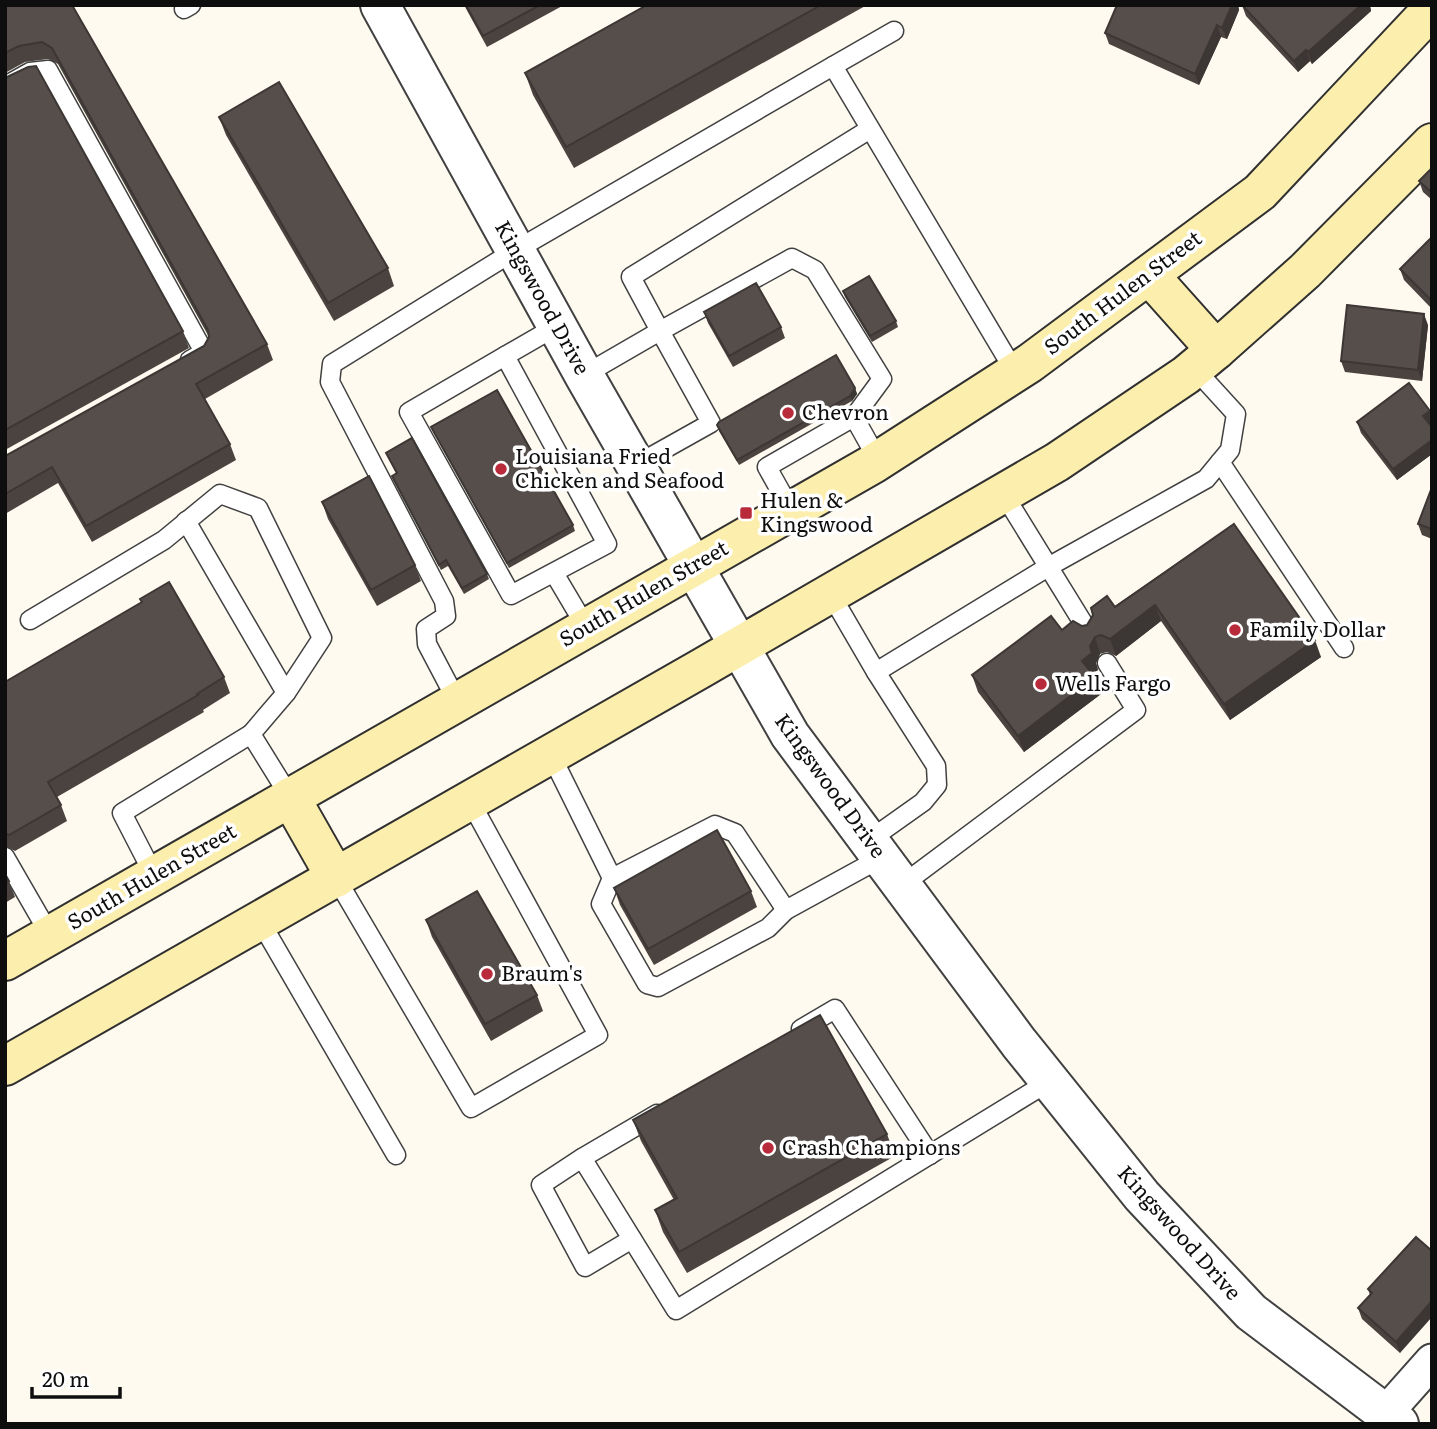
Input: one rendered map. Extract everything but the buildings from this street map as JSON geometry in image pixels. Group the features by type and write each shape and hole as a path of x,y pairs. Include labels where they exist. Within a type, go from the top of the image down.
{"main road":[{"name":"South Hulen Street","path":"5,961 878,460 1015,372 1260,192 1432,9"},
{"path":"5,1066 551,755 1057,461 1205,359 1305,271 1432,143"},
{"path":"1149,275 1205,359"},
{"path":"290,797 336,878"}],"street":[{"name":"Kingswood Drive","path":"380,5 557,326 790,735 1019,1043 1142,1196 1251,1312 1392,1419"},
{"path":"1392,1419 1432,1362"}],"lane":[{"path":"457,701 427,644 426,629 446,616 444,601 330,382 332,364 516,250 894,30"},
{"path":"833,66 1015,372"},
{"path":"5,86 30,72 48,70 204,352 180,366"},
{"path":"636,465 711,423 631,277 870,129"},
{"path":"584,374 792,258 815,270 882,379 854,417 767,467 791,510"},
{"path":"505,356 607,542 605,546 513,595 509,594 409,415 411,409 557,326"},
{"path":"876,672 1048,567 1206,479 1230,450 1236,414 1205,359"},
{"path":"854,417 878,460"},
{"path":"1220,462 1344,648"},
{"path":"1003,493 1088,631"},
{"path":"30,620 164,540 220,494 258,508 322,638 286,693 251,734 122,813 153,876"},
{"path":"186,521 286,693"},
{"path":"554,573 586,627"},
{"path":"830,593 936,766 937,785 884,861"},
{"path":"786,910 735,833 715,825 612,878 601,904 647,984 658,987 768,928 786,910 884,861 1136,710 1107,663"},
{"path":"251,734 290,797"},
{"path":"551,755 612,878"},
{"path":"336,878 471,1108 598,1035 470,801"},
{"path":"5,857 50,935"},
{"path":"260,921 396,1155"},
{"path":"788,1037 835,1009 930,1155"},
{"path":"582,1158 676,1310 1050,1081"},
{"path":"632,1239 585,1267 541,1185 673,1105"}],"place":[{"name":"Chevron","path":"788,413"},
{"name":"Louisiana Fried Chicken and Seafood","path":"501,469"},
{"name":"Hulen & Kingswood","path":"746,513"},
{"name":"Family Dollar","path":"1235,630"},
{"name":"Wells Fargo","path":"1041,684"},
{"name":"Braum's","path":"487,974"},
{"name":"Crash Champions","path":"768,1148"}]}
